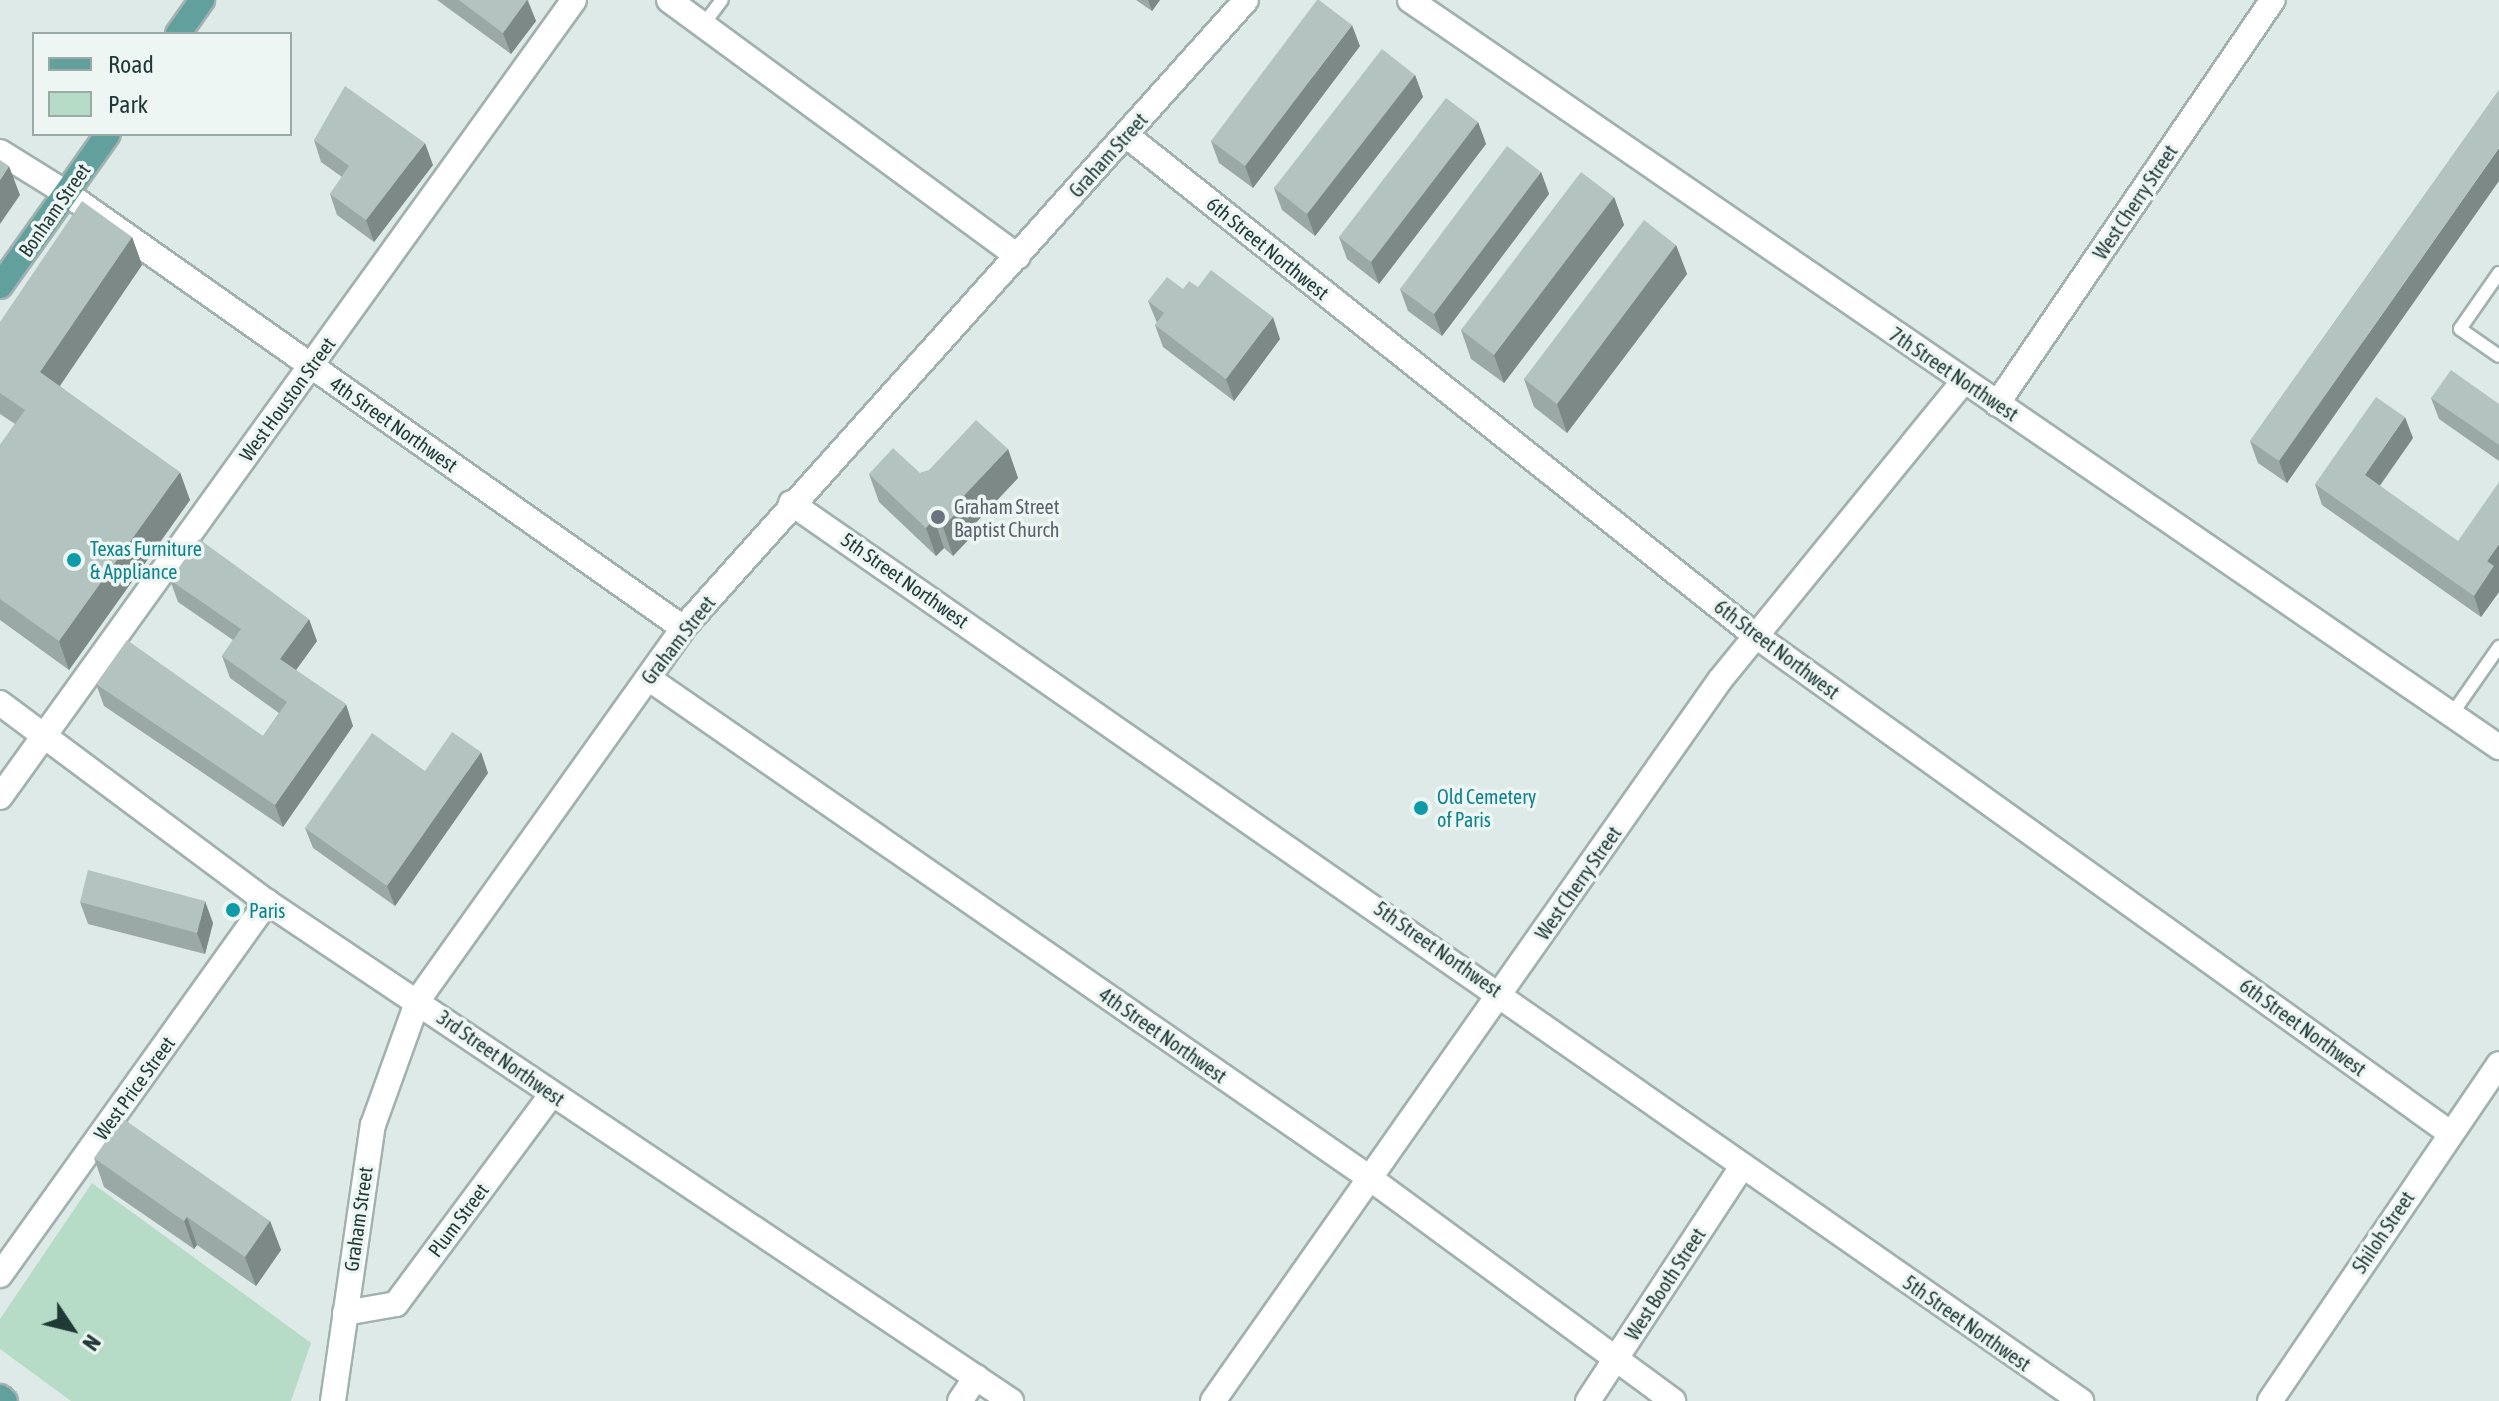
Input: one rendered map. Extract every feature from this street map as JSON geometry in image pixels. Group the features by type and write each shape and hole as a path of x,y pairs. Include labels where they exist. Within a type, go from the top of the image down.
{"main road":[{"path":"179,32 202,0"},
{"name":"Bonham Street","path":"0,286 107,136"},
{"path":"0,1397 5,1401"}],"street":[{"name":"West Houston Street","path":"0,797 574,0"},
{"path":"669,0 1018,256"},
{"name":"Graham Street","path":"333,1401 373,1125 418,1000 683,628 791,503 1018,256 1246,0"},
{"name":"7th Street Northwest","path":"1410,0 2499,747"},
{"name":"West Cherry Street","path":"1997,404 2273,0"},
{"name":"6th Street Northwest","path":"1126,135 1756,636 2450,1133"},
{"name":"4th Street Northwest","path":"0,152 66,193 683,628"},
{"name":"West Cherry Street","path":"1213,1401 1756,636 1964,381"},
{"name":"5th Street Northwest","path":"791,503 1500,993 1742,1167 2081,1401"},
{"name":"4th Street Northwest","path":"648,678 1371,1179 1673,1401"},
{"name":"3rd Street Northwest","path":"0,703 267,902 418,1000 552,1094 1011,1401"},
{"name":"West Price Street","path":"0,1275 267,902"},
{"name":"Shiloh Street","path":"2270,1401 2499,1064"},
{"name":"Plum Street","path":"345,1313 396,1304 552,1094"},
{"name":"West Booth Street","path":"1588,1401 1742,1167"},
{"path":"960,1401 976,1377"}],"lane":[{"path":"703,25 722,0"},
{"path":"2499,273 2460,329 2499,356"},
{"path":"2452,714 2499,647"}],"green space":[{"path":"92,1183 311,1343 291,1401 71,1401 0,1349 0,1319"}],"building":[{"path":"459,0 527,0 503,33"},
{"path":"1317,0 1352,25 1245,166 1211,141"},
{"path":"1382,49 1415,75 1307,214 1274,188"},
{"path":"345,86 425,143 366,220 330,194 349,166 314,140"},
{"path":"2499,90 2499,148 2279,461 2250,441"},
{"path":"1446,98 1478,122 1371,262 1339,237"},
{"path":"1507,146 1541,172 1434,314 1400,289"},
{"path":"0,160 9,166 0,180"},
{"path":"1581,172 1614,197 1494,355 1461,330"},
{"name":"Texas Furniture & Appliance","path":"82,201 132,237 40,372 180,472 59,641 0,599 0,445 25,410 0,393 0,322"},
{"path":"1644,220 1676,245 1557,404 1524,379"},
{"path":"1211,270 1273,317 1226,379 1155,325 1164,313 1148,301 1167,277 1183,289 1189,281 1198,287"},
{"path":"2451,370 2499,404 2499,445 2431,398"},
{"path":"2376,397 2405,417 2365,475 2458,541 2499,482 2499,544 2487,561 2494,566 2474,596 2315,484"},
{"path":"976,420 1008,449 957,503 961,508 943,527 934,519 926,528 869,474 893,448 920,473 929,470"},
{"path":"199,539 309,619 280,659 346,704 275,805 96,684 127,640 263,736 287,702 222,656 241,629 170,580"},
{"path":"452,732 481,752 387,886 305,828 372,733 425,771"},
{"path":"88,870 205,901 197,933 80,902"},
{"path":"122,1118 270,1221 245,1257 187,1217 184,1221 94,1158"}],"place":[{"name":"Graham Street Baptist Church","path":"938,517"},
{"name":"Texas Furniture & Appliance","path":"74,560"},
{"name":"Old Cemetery of Paris","path":"1421,808"},
{"name":"Paris","path":"233,910"}]}
